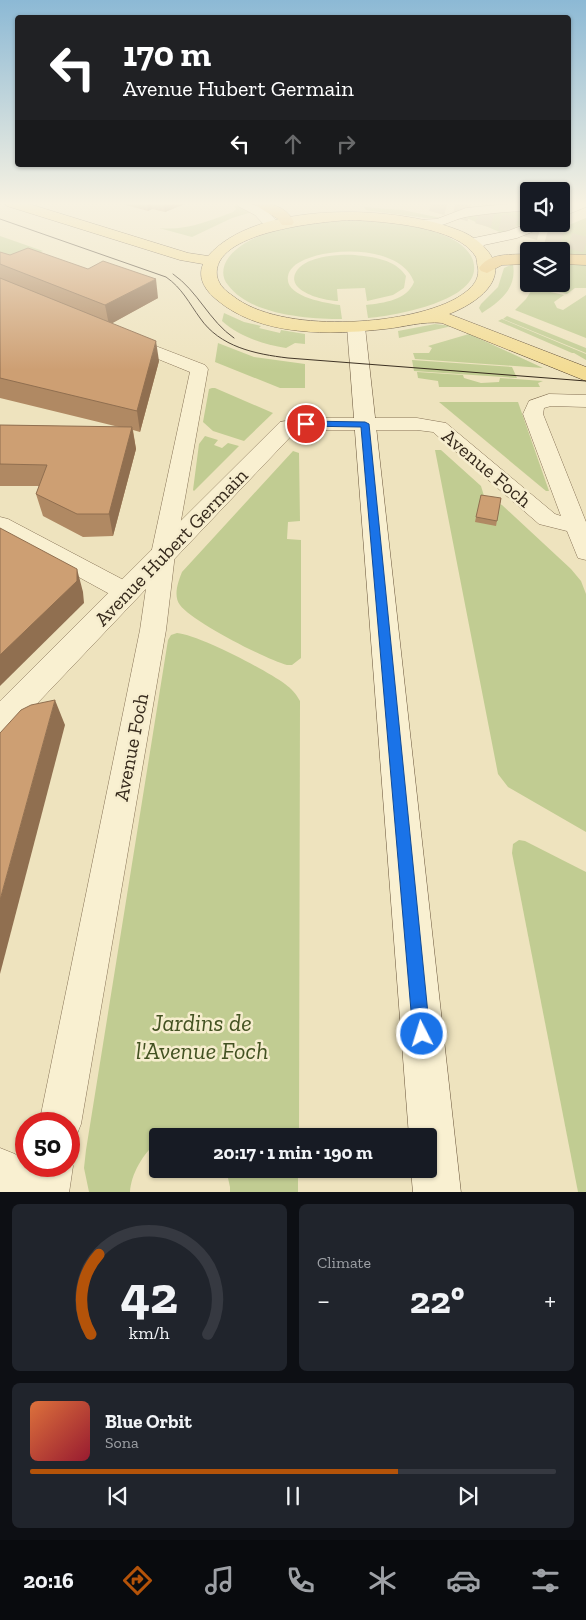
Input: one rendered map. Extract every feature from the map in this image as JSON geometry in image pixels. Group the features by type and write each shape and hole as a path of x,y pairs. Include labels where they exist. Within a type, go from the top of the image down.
{"highway":[{"path":"570,259 586,260"},
{"path":"487,268 499,261 520,260"}],"main road":[{"path":"197,259 212,261"},
{"path":"214,259 209,273 212,285 226,300 241,309 266,318 300,325 356,327 389,324 423,317 445,310 464,300 484,283 487,268 484,259"},
{"path":"464,300 461,307 468,313 522,338 583,373"},
{"path":"423,317 453,320 583,373"},
{"path":"356,327 437,1192"},
{"name":"Avenue Hubert Germain","path":"0,722 288,427 306,424 365,424"}],"street":[{"name":"Avenue Foch","path":"62,1112 153,630 163,554 199,369 115,335"},
{"name":"Avenue Foch","path":"586,401 550,400 538,403 534,407 533,414 586,552"},
{"name":"Avenue Foch","path":"365,424 417,424 439,427 547,519 556,523 576,524"},
{"path":"0,524 126,592"},
{"path":"0,1169 28,1192"},
{"path":"47,1192 50,1177"}],"green space":[{"path":"0,259 24,259 9,265 0,262"},
{"path":"308,259 294,266 289,272 289,283 299,294 308,298 340,305 342,319 297,316 265,309 250,303 238,295 224,279 223,271 227,260"},
{"path":"314,259 377,259 390,262 406,276 404,288 393,295 367,301 365,288 337,289 338,301 317,297 301,290 296,285 294,279 300,267"},
{"path":"389,259 472,259 474,273 467,285 454,295 436,303 397,314 368,318 366,305 394,300 406,293 414,282 407,270"},
{"path":"570,263 586,264 586,288 575,288 570,292"},
{"path":"513,264 514,273 510,287 501,299 482,313 479,308 481,304 498,287 504,268"},
{"path":"530,292 551,292 564,295 554,302 557,308 563,310 586,295 586,338 515,310"},
{"path":"224,313 244,322 261,326 259,328 280,333 281,330 305,334 305,344 295,343 286,348 252,339 229,327 222,321"},
{"path":"507,316 586,348 586,353 503,319"},
{"path":"502,319 586,354 586,360 574,353 498,321"},
{"path":"435,324 452,326 399,338 398,331"},
{"path":"469,334 543,368 415,359 413,353 429,353 432,348 428,346"},
{"path":"218,343 254,357 305,364 305,388 280,388 215,362"},
{"path":"412,360 512,367 517,378 414,371"},
{"path":"417,372 463,375 464,378 481,383 499,382 500,378 543,381 538,383 540,387 439,387 438,381 418,378"},
{"path":"212,388 273,413 244,441 213,431 203,422 209,389"},
{"path":"439,402 518,402 549,491 546,491"},
{"path":"205,436 218,440 214,445 222,448 228,443 239,446 194,491 199,444"},
{"path":"435,450 441,450 481,486 484,496 502,505 571,569 581,581 586,594 586,832 508,787 498,774"},
{"path":"293,451 299,453 300,521 288,522 287,539 301,540 301,658 292,665 287,665 247,648 213,630 180,605 177,593 182,572"},
{"name":"Jardins de l'Avenue Foch","path":"177,633 187,635 232,654 276,678 294,692 300,701 299,1128 149,1128 149,1150 133,1178 130,1192 89,1192 84,1168 86,1150 168,640 171,635"},
{"path":"519,840 525,841 586,872 586,1192 578,1192 512,853 513,844"},
{"path":"228,1178 298,1178 298,1192 230,1192"}],"building":[{"path":"0,259 58,259 88,269 103,261 156,279 105,305 0,264"},
{"path":"0,278 156,341 137,411 0,378"},
{"path":"0,425 132,427 109,514 77,514 36,494 47,465 0,464"},
{"path":"481,495 501,498 497,521 476,517"},
{"path":"0,528 77,569 77,581 0,655"},
{"path":"55,700 0,900 0,733 21,710 31,705"}],"tram line":[{"path":"113,259 166,277 172,281 208,328 228,342 251,351 288,358 586,381"},
{"path":"173,274 190,289 217,323 234,338"}],"route":[{"path":"306,424 365,424 422,1034"}]}
